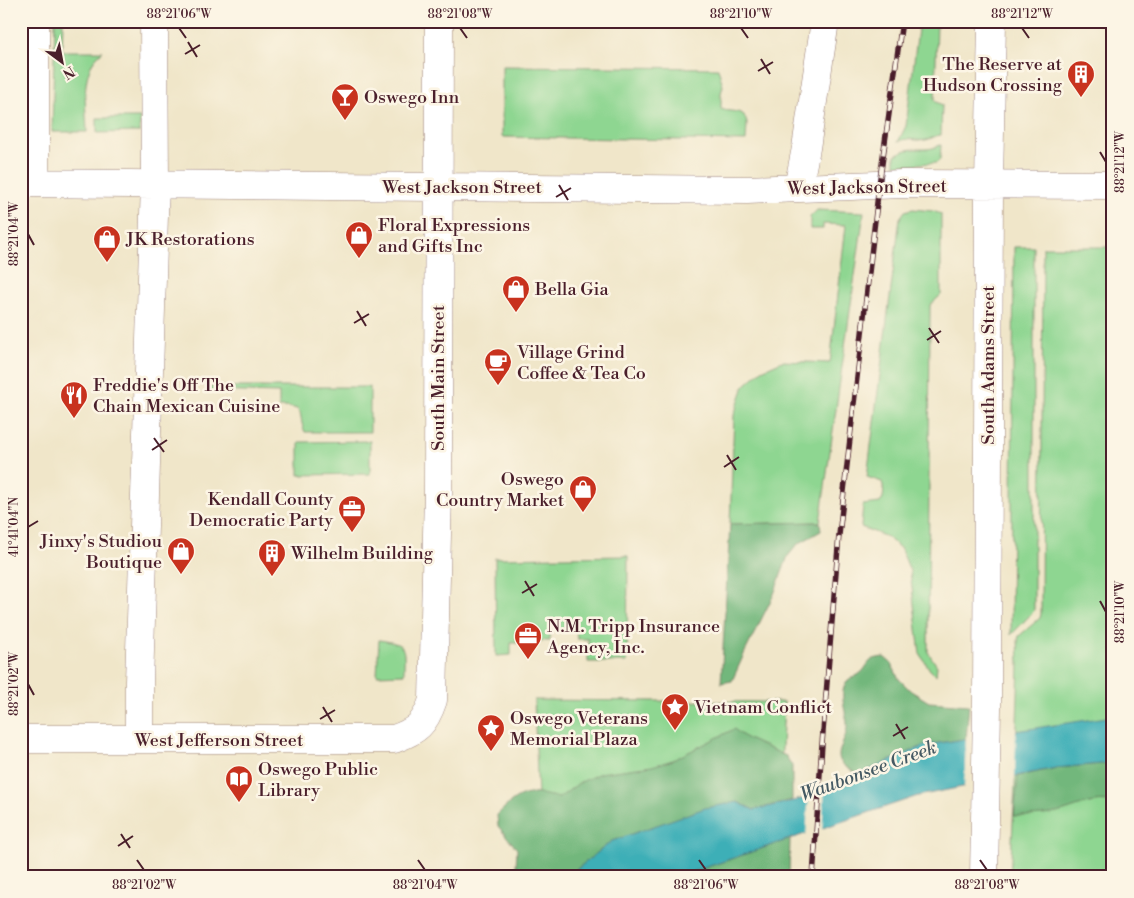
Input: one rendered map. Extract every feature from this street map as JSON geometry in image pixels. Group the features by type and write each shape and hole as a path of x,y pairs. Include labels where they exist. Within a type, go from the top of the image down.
{"street":[{"path":"28,183 35,21"},
{"path":"139,739 139,682 155,184 154,21"},
{"name":"South Main Street","path":"415,730 424,721 433,700 438,493 439,21"},
{"path":"798,188 806,148 825,21"},
{"name":"South Adams Street","path":"984,877 992,21"},
{"name":"West Jackson Street","path":"28,183 747,190 902,184 1113,185"},
{"name":"West Jefferson Street","path":"21,739 394,739 415,730"}],"green space":[{"path":"55,21 63,21 62,51 103,51 95,59 87,78 85,100 87,132 52,132"},
{"path":"919,21 937,21 935,101 942,105 941,135 926,140 905,139 898,142 906,126"},
{"path":"502,66 718,68 723,86 721,109 739,112 744,115 747,123 746,141 502,137"},
{"path":"97,118 140,118 140,132 97,133"},
{"path":"941,145 940,160 936,163 895,165 895,155 901,152"},
{"path":"913,209 933,211 941,214 941,295 930,305 928,652 937,666 936,675 930,670 920,654 910,571 901,549 887,537 861,527 863,505 880,503 884,490 882,482 867,477 900,218 905,211"},
{"path":"817,210 864,212 820,522 730,524 734,415 744,386 762,370 782,361 830,363 846,225 823,224 823,229 810,229 810,217"},
{"path":"1014,247 1034,247 1034,611 1011,635"},
{"path":"1043,247 1113,247 1113,877 1010,877 1015,785 1018,640 1019,636 1040,618 1041,614"},
{"path":"209,387 370,387 370,432 305,432 298,410 279,407 279,393 208,391"},
{"path":"370,441 370,474 299,475 299,442"},
{"path":"820,522 821,531 798,544 788,556 774,594 732,681 721,683 730,524"},
{"path":"628,556 627,662 588,662 588,639 577,639 576,630 550,630 550,641 524,640 523,643 511,643 511,655 496,656 495,558"},
{"path":"379,640 400,645 404,652 404,674 377,675"},
{"path":"884,657 891,663 899,679 911,691 929,702 969,705 966,739 926,745 859,774 842,763 839,757 847,723 843,702 844,686 850,679 863,671 871,661"},
{"path":"534,700 784,702 780,794 539,821"},
{"path":"734,729 746,738 786,756 792,766 792,800 754,810 737,802 612,841 567,877 508,877 516,867 517,849 498,826 497,815 519,797 539,794 559,798 579,783 600,773 652,766 673,760"},
{"path":"1113,763 1113,803 1100,801 1051,814 1014,816 1018,776 1056,768"},
{"path":"790,839 789,877 677,877"}],"water":[{"path":"1113,716 1113,763 1056,768 918,796 677,877 567,877 612,841 705,808 737,802 754,810 801,799 926,745"}],"pier":[{"path":"1016,729 1015,779 964,789 966,736"},
{"path":"825,786 822,831 806,836 809,793"}],"railway":[{"path":"813,877 839,535 879,185 902,21"}],"place":[{"name":"The Reserve at Hudson Crossing","path":"1081,98"},
{"name":"Oswego Inn","path":"345,121"},
{"name":"Floral Expressions and Gifts Inc","path":"359,259"},
{"name":"JK Restorations","path":"107,263"},
{"name":"Bella Gia","path":"516,313"},
{"name":"Village Grind Coffee & Tea Co","path":"498,386"},
{"name":"Freddie's Off The Chain Mexican Cuisine","path":"74,419"},
{"name":"Oswego Country Market","path":"583,513"},
{"name":"Kendall County Democratic Party","path":"352,533"},
{"name":"Jinxy's Studiou Boutique","path":"181,575"},
{"name":"Wilhelm Building","path":"272,577"},
{"name":"N.M. Tripp Insurance Agency, Inc.","path":"528,660"},
{"name":"Vietnam Conflict","path":"675,731"},
{"name":"Oswego Veterans Memorial Plaza","path":"491,752"},
{"name":"Oswego Public Library","path":"239,803"}],"water label":[{"name":"Waubonsee Creek","path":"868,770"}]}
